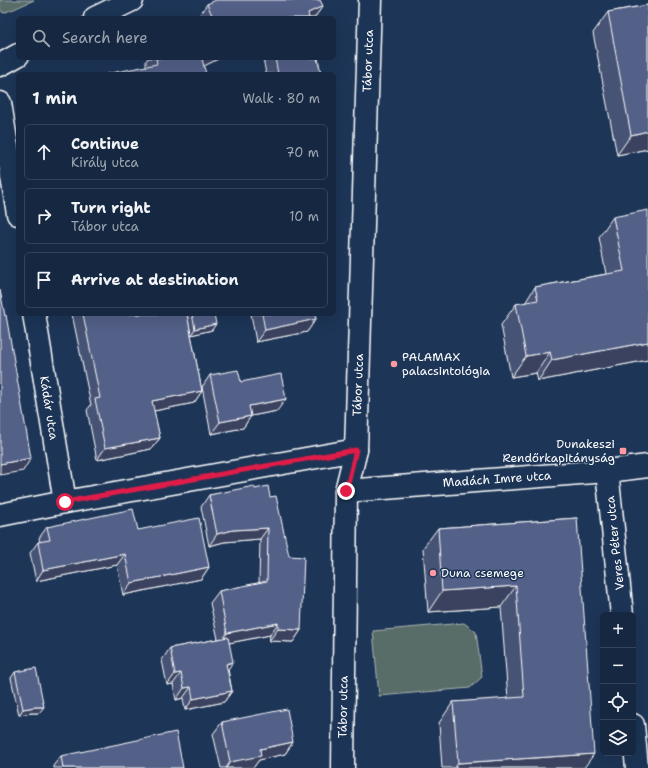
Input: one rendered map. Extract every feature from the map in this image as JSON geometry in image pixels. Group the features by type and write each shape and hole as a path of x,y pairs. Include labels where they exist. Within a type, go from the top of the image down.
{"street":[{"path":"99,16 132,0"},
{"name":"Tábor utca","path":"343,768 346,491 356,450 370,0"},
{"path":"0,65 16,56"},
{"path":"0,103 16,202"},
{"name":"Kádár utca","path":"34,316 65,502"},
{"path":"0,515 356,450"},
{"name":"Madách Imre utca","path":"346,491 607,471 648,466"},
{"name":"Veres Péter utca","path":"607,471 622,612"},
{"path":"636,756 637,768"}],"shaded area":[{"path":"0,0 34,0 3,13 0,9"},
{"path":"464,623 476,632 482,677 470,688 379,696 373,631"}],"building":[{"path":"216,0 320,0 323,6 308,13 309,16 208,16 212,15 207,4"},
{"path":"648,5 648,131 631,135 608,12"},
{"path":"156,60 202,60 205,72 116,72 157,64"},
{"path":"275,60 318,60 320,72 278,72"},
{"path":"648,210 648,342 552,360 550,352 526,356 516,304 538,300 535,287 624,271 613,217"},
{"path":"0,290 5,316 6,315 31,458 0,464"},
{"path":"83,316 187,316 202,391 152,401 160,438 105,448 95,399 100,398"},
{"path":"192,316 214,316 216,324 195,329"},
{"path":"262,316 315,316 316,319 265,330"},
{"path":"238,370 241,382 281,374 286,399 249,406 251,416 220,422 210,375"},
{"path":"254,486 255,489 268,486 270,497 276,496 289,556 304,557 301,630 278,629 278,623 227,633 219,591 267,581 268,528 233,530 217,534 209,495"},
{"path":"133,509 138,530 199,518 209,567 131,583 125,554 43,570 38,542 50,540 47,527"},
{"path":"577,518 594,754 458,763 453,702 524,697 516,586 442,591 438,528"},
{"path":"228,637 233,662 226,664 232,691 193,699 191,687 184,688 181,673 175,674 170,648"},
{"path":"36,668 44,707 23,709 15,672"},
{"path":"287,709 293,742 260,749 261,756 230,762 222,722"},
{"path":"176,732 183,768 63,768 61,756"}],"place":[{"name":"PALAMAX palacsintológia","path":"394,364"},
{"name":"Dunakeszi Rendőrkapitányság","path":"623,451"},
{"name":"Duna csemege","path":"433,573"}],"route":[{"path":"65,502 356,450 346,491"}]}
